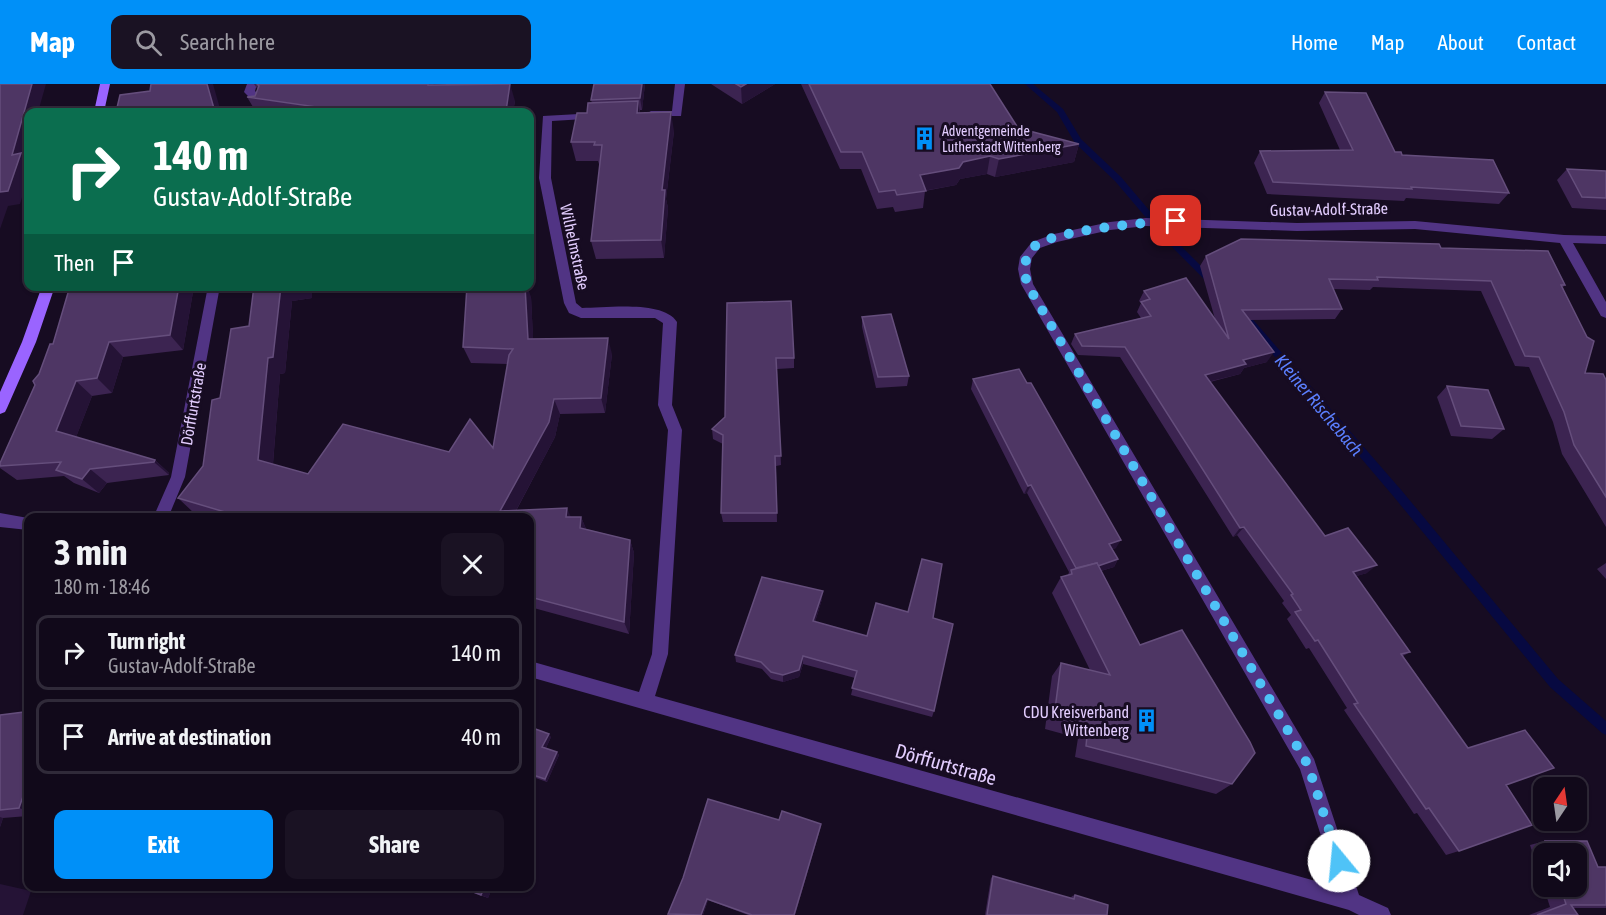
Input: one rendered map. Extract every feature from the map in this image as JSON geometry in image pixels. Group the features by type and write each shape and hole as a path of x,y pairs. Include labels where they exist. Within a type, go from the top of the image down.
{"street":[{"path":"100,108 105,84"},
{"path":"252,84 249,92 262,104 260,108"},
{"path":"642,115 677,114 680,84"},
{"name":"Wilhelmstraße","path":"606,116 548,118 545,178 557,248 570,303 574,310 582,313 656,313 664,316 670,322 665,405 675,430 660,654 644,702"},
{"name":"Gustav-Adolf-Straße","path":"1351,901 1308,765 1027,284 1024,269 1026,257 1036,245 1054,238 1146,222 1176,221 1297,227 1415,225 1564,239 1606,240"},
{"path":"1564,239 1606,313"},
{"path":"0,408 29,342 47,291"},
{"name":"Dörffurtstraße","path":"162,513 178,477 213,291"},
{"path":"0,520 24,523"},
{"name":"Dörffurtstraße","path":"534,670 1351,901 1381,915"}],"building":[{"path":"0,84 32,84 12,155 21,153 8,191 0,192"},
{"path":"151,84 207,84 214,108 117,108 120,95 150,91"},
{"path":"257,84 510,84 506,108 324,108 247,97 255,96 259,86"},
{"path":"594,84 642,84 640,98 591,100"},
{"path":"809,84 990,84 1018,128 1079,144 999,159 990,156 963,162 959,168 920,175 926,191 897,195 895,190 879,192 862,152 841,152"},
{"path":"1325,92 1366,93 1395,152 1401,152 1402,155 1493,160 1509,193 1273,182 1260,151 1353,150"},
{"path":"638,101 637,113 671,112 662,190 665,190 661,240 591,241 602,145 594,145 595,142 571,142 577,113 587,113 588,103"},
{"path":"1567,169 1606,171 1606,198 1582,197"},
{"path":"1241,239 1439,244 1441,248 1548,251 1565,285 1561,285 1587,337 1594,341 1585,373 1603,374 1606,380 1606,497 1574,445 1564,412 1539,357 1525,356 1491,281 1377,277 1378,280 1329,279 1342,309 1242,310 1274,352 1243,360 1246,364 1205,375 1325,536 1348,528 1377,565 1353,572 1410,652 1401,654 1468,748 1525,730 1554,768 1506,785 1532,825 1459,851 1429,808 1426,809 1354,704 1358,703 1318,640 1315,641 1295,612 1301,610 1291,595 1293,594 1244,527 1240,528 1125,347 1082,346 1075,334 1151,316 1141,302 1150,299 1144,291 1186,278 1229,339 1206,256"},
{"path":"69,291 178,291 170,335 109,342 97,378 76,381 56,431 155,460 154,462 90,469 82,479 56,470 61,462 0,466 35,385 33,381 39,374 50,344 53,344"},
{"path":"253,291 280,291 273,357 268,358 258,460 308,474 343,424 449,452 470,419 493,448 509,355 513,349 463,347 467,291 525,291 528,339 608,338 601,398 554,399 549,422 500,511 567,508 566,517 581,517 580,528 630,540 624,622 534,598 534,513 228,513 178,498 203,466 212,400 220,398 231,329 249,326"},
{"path":"791,301 794,358 776,358 781,456 775,456 777,513 721,513 723,435 712,429 725,417 727,303"},
{"path":"891,314 909,376 878,377 862,317"},
{"path":"1019,369 1027,383 1031,383 1121,540 1109,544 1118,559 1098,566 1097,563 1076,568 1031,485 1028,486 973,379"},
{"path":"1447,386 1488,390 1504,429 1461,426"},
{"path":"922,559 942,564 933,618 953,624 934,711 852,688 857,671 803,656 799,670 783,675 771,672 761,662 735,655 762,577 823,591 813,621 867,636 876,603 908,612"},
{"path":"1097,563 1140,645 1182,630 1255,753 1232,784 1086,746 1088,726 1054,717 1061,663 1110,675 1061,577 1072,574 1071,570"},
{"path":"24,712 24,794 19,808 0,810 0,715"},
{"path":"534,728 549,734 542,747 557,752 545,779 534,775"},
{"path":"708,799 779,820 782,811 821,824 794,915 752,915 707,899 701,915 668,914 683,878"},
{"path":"1545,841 1587,841 1598,867 1606,867 1606,905 1571,905 1578,915 1537,915 1566,904 1564,897 1587,897 1587,843 1546,843"},
{"path":"993,876 1074,899 1075,895 1108,905 1107,915 987,915"},
{"path":"471,891 483,891 481,895"}],"waterway":[{"name":"Kleiner Rischebach","path":"1029,84 1060,111 1078,141 1118,179 1168,238 1211,281"},
{"name":"Kleiner Rischebach","path":"1245,316 1398,494 1554,683 1606,729"}],"place":[{"name":"Adventgemeinde Lutherstadt Wittenberg","path":"924,139"},
{"name":"CDU Kreisverband Wittenberg","path":"1147,721"}],"route":[{"path":"1176,221 1110,226 1054,238 1036,245 1026,257 1024,269 1027,284 1308,765 1339,861"}]}
